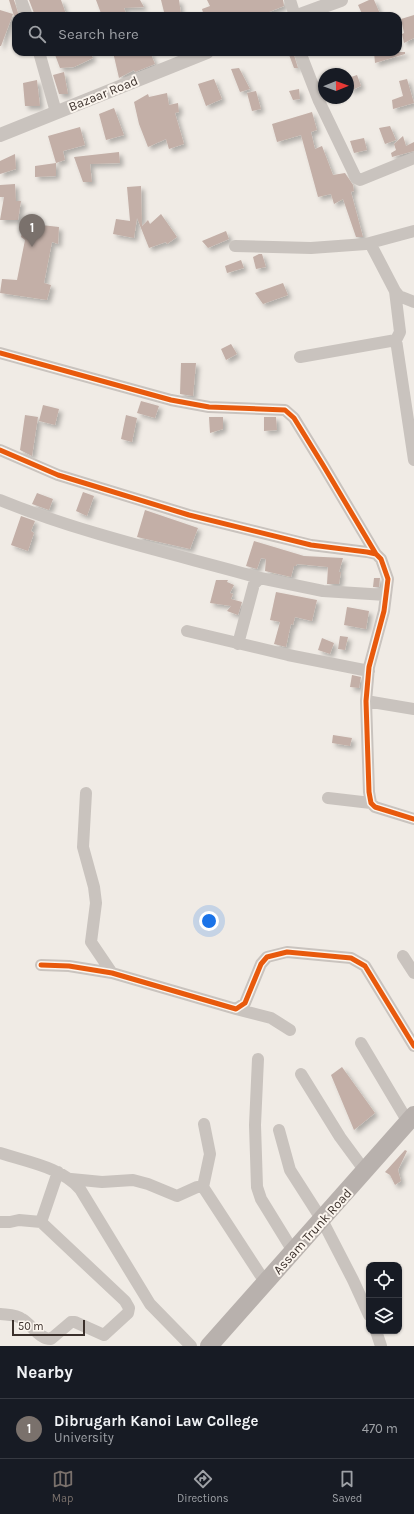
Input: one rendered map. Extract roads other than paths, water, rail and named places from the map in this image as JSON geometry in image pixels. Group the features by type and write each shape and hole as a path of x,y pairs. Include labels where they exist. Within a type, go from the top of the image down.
{"main road":[{"name":"Assam Trunk Road","path":"209,1346 411,1119"}],"street":[{"path":"21,0 26,12"},
{"path":"290,0 294,12"},
{"path":"307,12 341,0"},
{"path":"40,56 56,112"},
{"name":"Bazaar Road","path":"0,135 197,56"},
{"path":"302,56 322,108 356,178 360,180 414,158"},
{"path":"235,246 311,248 370,243 414,231"},
{"path":"370,243 395,291 399,296 414,302"},
{"path":"395,291 400,332 396,340 414,460"},
{"path":"300,357 396,340"},
{"path":"0,353 197,406 285,410 294,418 324,465 376,554 381,559 388,579 384,611 369,671 366,701 367,746 371,803"},
{"path":"0,450 58,475 188,515 311,544 376,554"},
{"path":"0,500 30,513 260,578 323,591 386,595"},
{"path":"238,644 254,584 260,578"},
{"path":"187,630 238,644 369,671"},
{"path":"366,701 414,709"},
{"path":"86,793 83,847 94,887 96,903 91,942 112,973"},
{"path":"328,798 371,803 375,807 382,810 414,819"},
{"path":"236,1009 245,1003 261,964 266,957 287,952 351,958 365,966 414,1046"},
{"path":"403,956 414,973"},
{"path":"41,965 69,966 112,973 271,1018 290,1030"},
{"path":"361,1043 411,1119"},
{"path":"258,1059 255,1146 257,1187 261,1199 293,1251"},
{"path":"301,1074 340,1137 365,1171"},
{"path":"204,1124 210,1154 203,1187 265,1282"},
{"path":"279,1130 290,1170 322,1220 354,1280 366,1309"},
{"path":"0,1153 58,1172 71,1179 80,1189 150,1304 191,1346"},
{"path":"41,1222 58,1172"},
{"path":"71,1179 102,1182 134,1180 177,1196 197,1187 203,1187"},
{"path":"0,1222 19,1220 41,1222 125,1301 129,1308 128,1313 104,1335 75,1322 71,1322 51,1339 42,1336 22,1318 0,1314"},
{"path":"377,1334 381,1346"}],"place":[{"name":"Dibrugarh Kanoi Law College","path":"32,247"}]}
